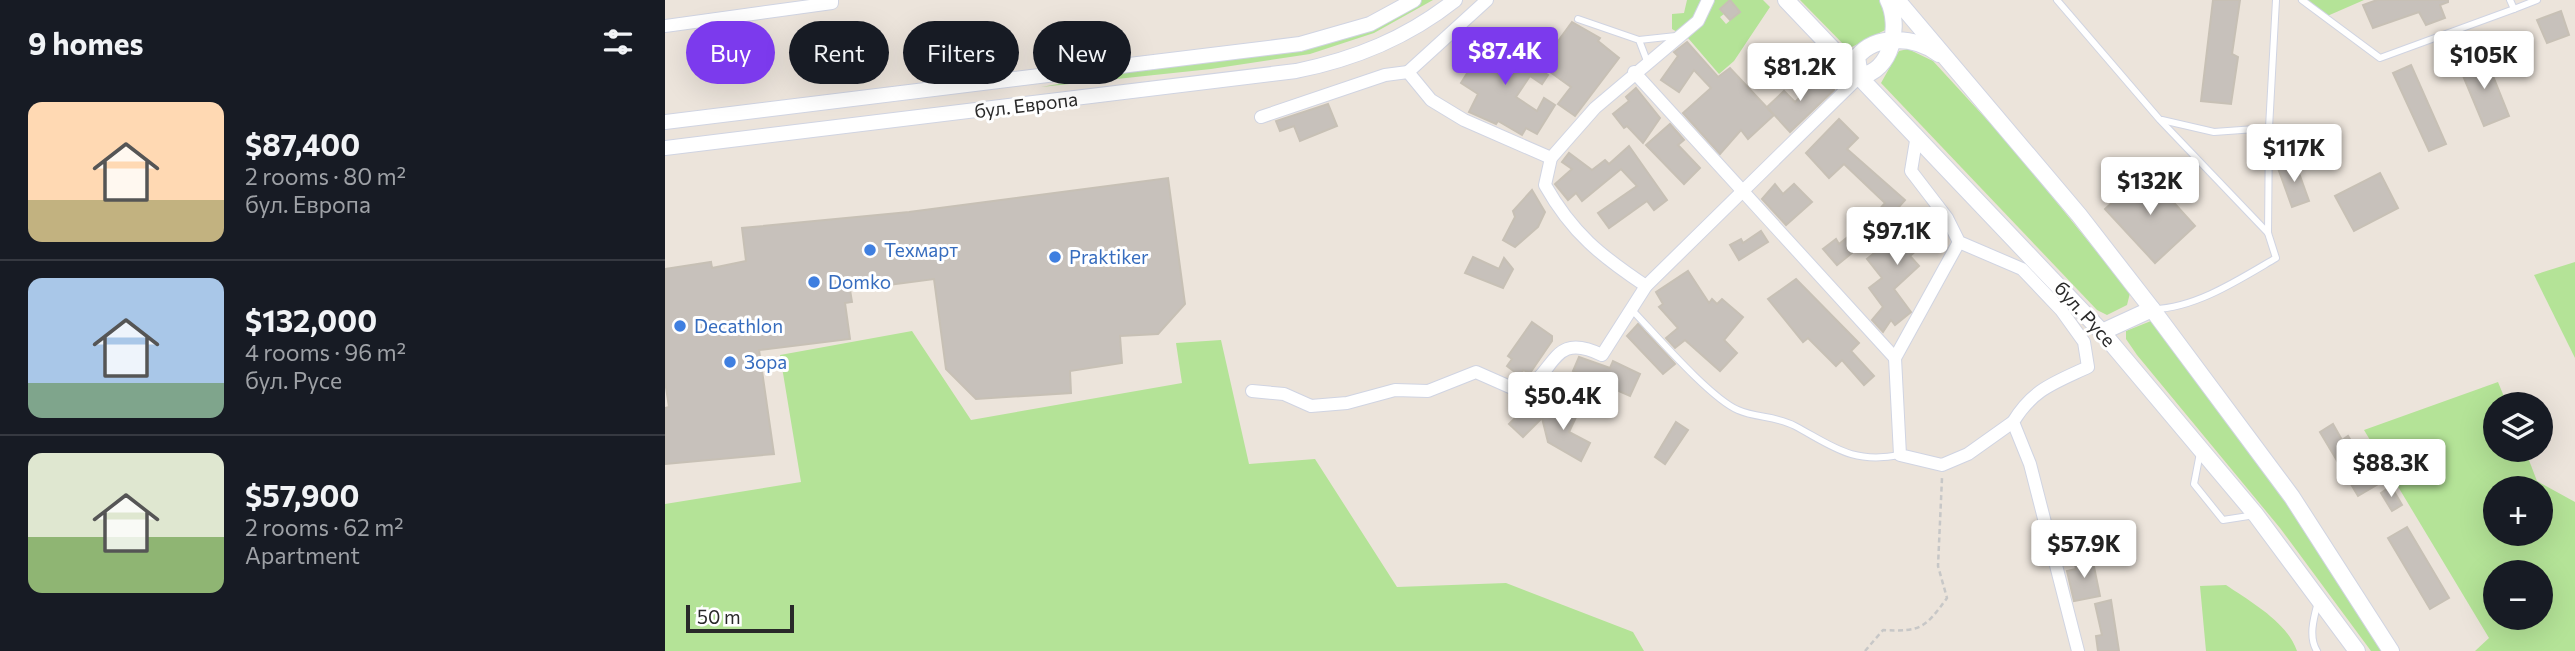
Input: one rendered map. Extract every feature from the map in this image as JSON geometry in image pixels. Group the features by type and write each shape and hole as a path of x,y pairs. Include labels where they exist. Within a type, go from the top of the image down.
{"main road":[{"name":"бул. Русе","path":"1786,0 2102,332 2202,447 2357,651"},
{"path":"1888,0 1893,14 1892,39 1877,69 1860,76 1856,61 1860,54 1873,45 1892,39 1931,49 1967,79"},
{"path":"1897,0 1967,79 2152,309 2292,497 2392,651"},
{"path":"2102,332 2152,309"}],"street":[{"name":"бул. Европа","path":"665,121 1300,44 1370,24 1414,0"},
{"name":"бул. Европа","path":"665,148 1296,71 1348,58 1391,41 1455,0"},
{"path":"1261,117 1384,75 1408,72 1486,0"},
{"path":"1646,286 1584,242 1562,216 1545,185 1552,158 1595,108 1698,20 1708,0"},
{"path":"665,26 832,1"},
{"path":"1408,72 1431,100 1453,113 1552,158"},
{"path":"1635,72 1895,358"},
{"path":"1252,391 1284,394 1311,406 1347,403 1395,390 1428,391 1476,372 1519,391 1529,387 1553,358 1567,349 1584,346 1602,355 1646,286 1860,76"},
{"path":"1917,135 1911,171 1947,218 1959,242 2022,270 2061,310 2084,342 2088,367 2038,390 2025,401 2013,422 1968,454 1942,465 1900,455 1895,358 1959,242"},
{"path":"2013,422 2030,464 2078,651"}],"lane":[{"path":"2057,0 2160,120 2268,233"},
{"path":"2152,309 2172,308 2233,283 2276,258 2268,233 2269,128 2276,0"},
{"path":"2302,0 2380,58 2537,0"},
{"path":"2510,0 2514,9"},
{"path":"1578,19 1639,40 1678,36"},
{"path":"1639,40 1647,61"},
{"path":"2160,120 2214,132 2269,128"},
{"path":"1632,310 1717,395 1736,409 1794,425 1814,439 1850,456 1877,459 1900,455"},
{"path":"2202,447 2193,478 2194,484 2223,520 2256,515"},
{"path":"2317,651 2313,645 2313,622 2319,598"}],"path":[{"path":"1865,651 1883,630 1903,631 1928,624 1947,598 1938,566 1942,465"}],"green space":[{"path":"1419,0 1433,0 1374,33 1310,54 1131,77 1132,71 1282,51"},
{"path":"1687,0 1763,0 1770,7 1734,61 1719,74 1688,38 1672,29 1672,14 1684,13","holes":["1730,1 1740,12 1726,24 1720,17 1724,14 1720,9"]},
{"path":"1800,0 1879,0 1885,11 1887,29 1848,49"},
{"path":"2302,0 2364,0 2325,17"},
{"path":"1908,49 1933,61 2012,147 2130,293 2127,305 2107,315 2097,310 1881,83 1899,51"},
{"path":"2575,262 2575,358 2534,275"},
{"path":"2151,321 2300,519 2387,651 2371,651 2280,528 2137,355 2126,339 2126,331"},
{"path":"912,331 971,420 1182,383 1176,343 1221,340 1249,464 1315,459 1397,587 1506,583 1633,632 1644,651 665,651 665,504 801,482 780,355"},
{"path":"2498,382 2502,392 2483,392 2483,462 2530,462 2535,476 2483,476 2483,546 2553,546 2553,490 2575,502 2575,651 2475,651 2489,638 2484,630 2553,630 2553,560 2483,560 2483,628 2364,430"},
{"path":"2226,585 2277,622 2297,651 2206,651 2200,586"}],"building":[{"path":"1730,0 1740,12 1730,20 1720,9"},
{"path":"2213,0 2240,0 2232,54 2238,57 2231,104 2201,101"},
{"path":"2377,0 2448,2 2440,5 2445,18 2426,25 2419,12 2373,28 2363,5"},
{"path":"2561,11 2569,35 2547,43 2537,20"},
{"path":"1572,22 1600,38 1598,41 1619,58 1575,116 1558,104 1571,87 1546,69 1558,52 1553,48"},
{"path":"1502,31 1513,37 1507,48 1548,75 1542,84 1530,76 1516,97 1537,111 1544,98 1555,105 1537,134 1526,128 1522,135 1498,121 1496,124 1469,112 1478,94 1461,83 1476,59 1471,56 1477,44 1490,51"},
{"path":"1687,42 1718,77 1730,68 1774,115 1748,139 1741,130 1720,154 1683,113 1711,88 1694,70 1679,92 1661,80 1678,56 1674,52"},
{"path":"2485,56 2509,116 2484,126 2459,66"},
{"path":"2411,65 2446,144 2429,151 2393,73"},
{"path":"1816,71 1834,90 1790,132 1767,107 1784,91 1795,102 1812,86 1807,80"},
{"path":"1636,88 1660,118 1643,143 1627,126 1624,128 1613,114 1629,101 1626,97"},
{"path":"1328,104 1337,126 1300,141 1294,126 1280,131 1276,121"},
{"path":"1839,119 1858,138 1847,149 1905,200 1887,220 1878,211 1885,203 1844,164 1829,178 1806,153"},
{"path":"1670,124 1684,140 1678,145 1700,168 1684,184 1646,145"},
{"path":"1629,146 1667,200 1654,210 1647,201 1609,228 1598,213 1637,186 1621,169 1582,201 1576,193 1568,200 1555,184 1572,169 1562,162 1569,153 1592,170 1605,160 1609,164"},
{"path":"2295,162 2309,201 2292,207 2278,168"},
{"path":"2146,172 2195,226 2155,263 2105,209"},
{"path":"2380,173 2398,208 2354,231 2335,196"},
{"path":"1168,178 1185,304 1158,334 1120,336 1122,363 1070,371 1071,393 976,399 946,369 934,279 850,290 852,302 845,303 850,339 759,350 774,454 665,464 665,408 669,407 665,381 665,269 711,262 712,268 746,261 742,228 909,212"},
{"path":"1775,184 1783,194 1794,184 1812,202 1786,225 1762,199"},
{"path":"1532,190 1545,212 1538,227 1515,247 1503,240 1515,217 1513,211"},
{"path":"1896,215 1916,232 1935,216 1942,228 1910,256 1919,266 1894,289 1911,312 1895,325 1891,320 1883,332 1872,320 1883,307 1869,288 1882,278 1867,259 1891,239 1883,232"},
{"path":"1761,231 1768,242 1739,260 1730,245 1741,239 1743,243"},
{"path":"1849,236 1858,248 1837,265 1823,249 1836,239 1839,244"},
{"path":"1473,257 1499,269 1504,258 1513,269 1503,288 1465,273"},
{"path":"1688,271 1709,303 1712,299 1717,304 1722,299 1743,317 1724,340 1737,353 1720,371 1685,340 1675,348 1666,338 1678,328 1659,307 1663,304 1656,292"},
{"path":"1796,279 1859,343 1851,351 1874,376 1864,385 1842,360 1836,366 1808,338 1803,342 1768,299"},
{"path":"1532,322 1552,336 1552,341 1530,373 1523,370 1520,376 1507,366 1512,359 1508,356"},
{"path":"1638,324 1675,364 1663,374 1627,336"},
{"path":"1579,357 1610,368 1613,361 1640,374 1630,396 1573,371"},
{"path":"1528,405 1542,418 1523,437 1509,424"},
{"path":"1547,405 1577,415 1569,432 1590,443 1581,461 1548,442 1541,414"},
{"path":"1676,422 1688,430 1665,464 1655,457"},
{"path":"2333,424 2342,440 2348,436 2360,455 2364,453 2378,484 2358,496 2320,432"},
{"path":"2391,486 2402,505 2392,511 2381,493"},
{"path":"2407,527 2449,598 2430,609 2388,538"},
{"path":"2092,557 2100,596 2074,601 2067,571 2076,569 2074,560"},
{"path":"2111,600 2119,651 2098,651 2096,636 2102,635 2095,604"}],"place":[{"name":"Техмарт","path":"870,250"},
{"name":"Praktiker","path":"1055,257"},
{"name":"Domko","path":"814,282"},
{"name":"Decathlon","path":"680,326"},
{"name":"Зора","path":"730,362"}]}
